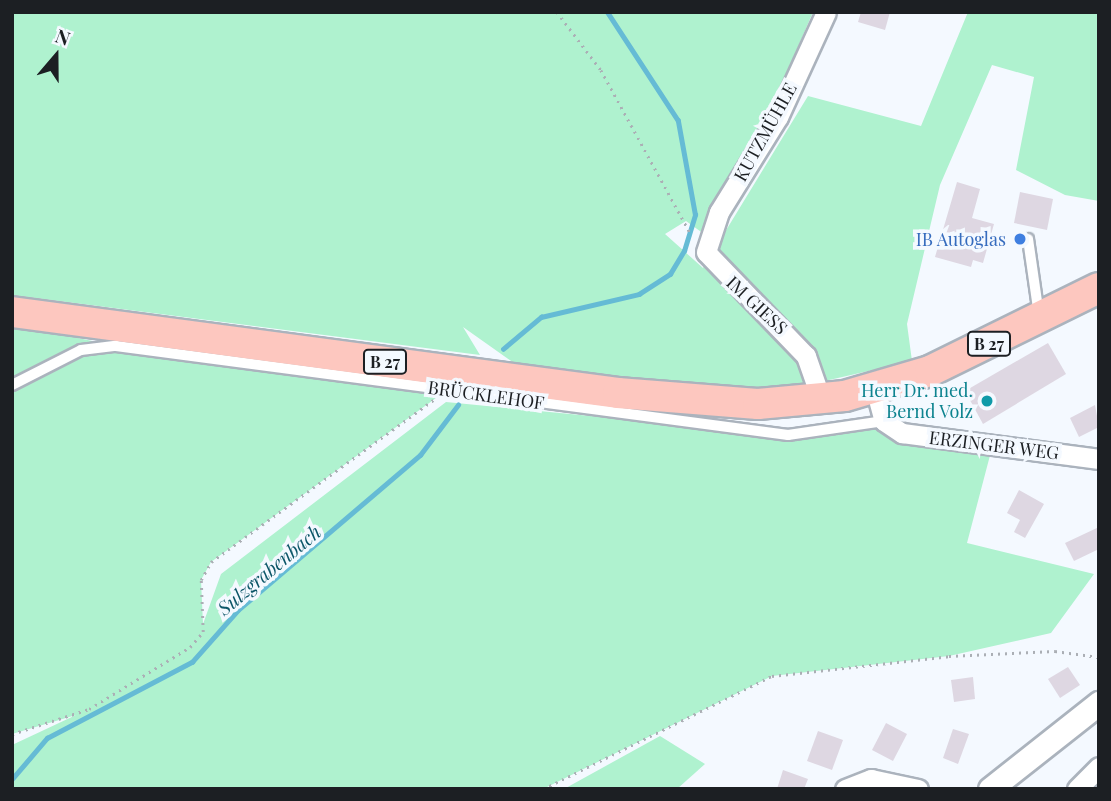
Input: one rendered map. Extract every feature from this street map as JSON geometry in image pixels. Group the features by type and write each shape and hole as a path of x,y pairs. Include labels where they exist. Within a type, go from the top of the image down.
{"main road":[{"name":"B 27","path":"12,312 618,393 758,404 821,399 875,388 930,371 1099,288"}],"street":[{"name":"KUTZMÜHLE","path":"706,252 719,212 778,117 826,12"},
{"name":"IM GIESS","path":"706,252 806,356 821,399"},
{"path":"875,388 884,421"},
{"name":"ERZINGER WEG","path":"884,421 902,433 1097,459"},
{"path":"990,789 1099,703"},
{"path":"1077,789 1099,767"},
{"path":"845,789 871,779 918,789"}],"lane":[{"path":"1028,239 1039,319"},
{"name":"BRÜCKLEHOF","path":"12,385 100,346 788,435 884,421"}],"path":[{"path":"557,12 601,70 668,182 681,223"},
{"path":"12,734 89,709 190,647 203,632 201,580 211,562 447,390"},
{"path":"542,789 772,676 950,656 1055,651 1099,657"}],"green space":[{"path":"12,12 813,12 770,112 710,209 704,234 686,221 665,234 703,268 808,96 921,126 968,12 1099,12 1099,201 1065,195 1016,170 1034,77 992,65 940,185 907,324 912,361 803,386 707,390 514,363 463,327 480,355 12,295"},
{"path":"12,324 116,346 447,390 211,562 201,580 203,624 221,574 446,402 788,435 884,421 993,444 967,543 1094,574 1051,633 949,656 772,676 543,789 12,789 12,745 76,715 12,734"},
{"path":"660,736 705,764 677,789 564,789"}],"building":[{"path":"861,12 890,12 885,30 858,22"},
{"path":"957,182 980,189 972,218 994,224 983,263 973,260 971,267 935,257"},
{"path":"1020,192 1053,199 1047,230 1014,223"},
{"path":"1048,343 1066,374 983,424 965,391"},
{"path":"1095,405 1099,427 1079,437 1070,418"},
{"path":"1019,490 1044,504 1025,538 1014,532 1020,520 1007,513"},
{"path":"1099,527 1099,549 1074,561 1065,543"},
{"path":"1068,667 1080,685 1060,698 1048,679"},
{"path":"973,677 975,699 954,702 951,680"},
{"path":"886,723 907,734 893,761 872,750"},
{"path":"953,729 969,734 958,764 943,758"},
{"path":"818,731 843,740 832,770 807,761"},
{"path":"783,770 808,779 804,789 777,789"}],"waterway":[{"name":"Sulzgrabenbach","path":"503,349 541,317 639,294 670,274 684,251 695,215 678,121 607,12"},
{"name":"Sulzgrabenbach","path":"12,779 47,738 192,662 238,610 420,455 458,405"}],"place":[{"name":"IB Autoglas","path":"1020,239"},
{"name":"Herr Dr. med. Bernd Volz","path":"987,401"}]}
